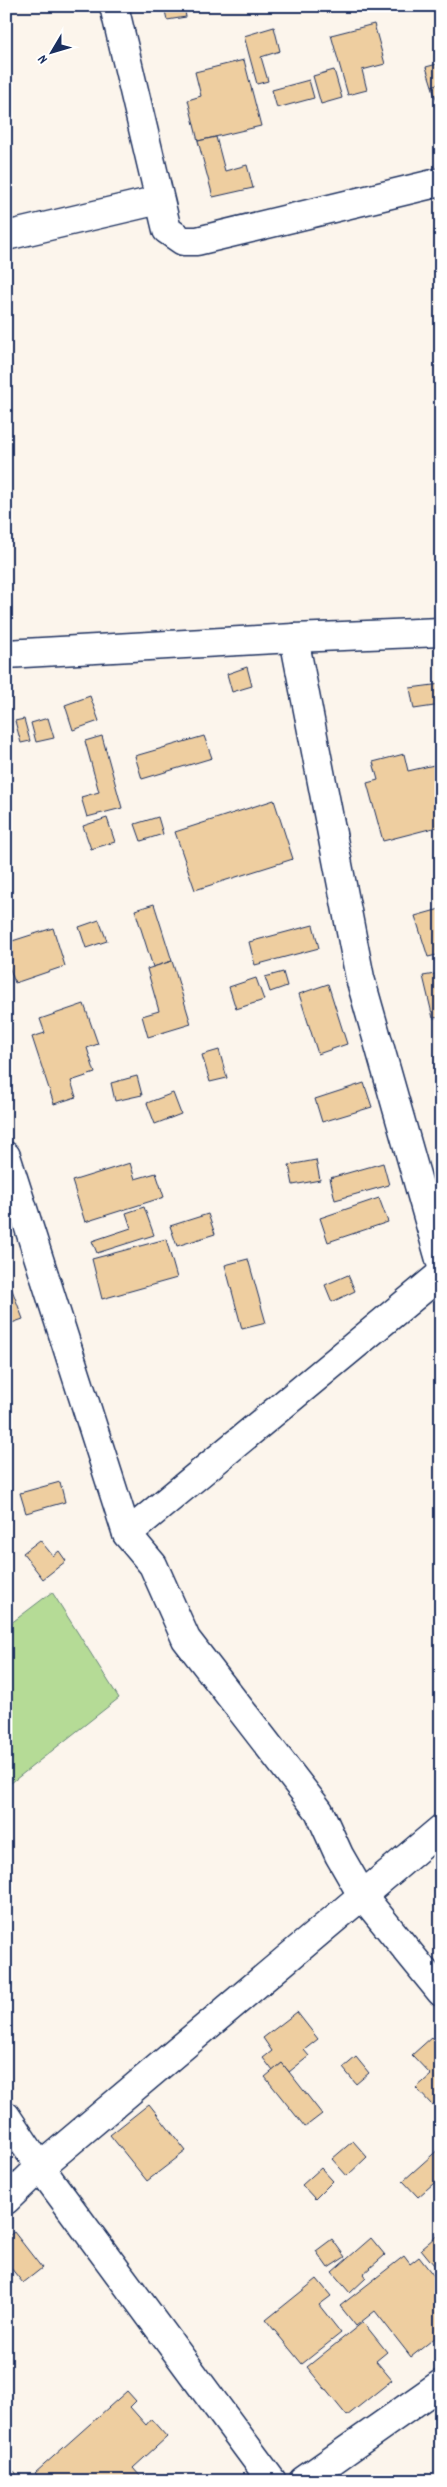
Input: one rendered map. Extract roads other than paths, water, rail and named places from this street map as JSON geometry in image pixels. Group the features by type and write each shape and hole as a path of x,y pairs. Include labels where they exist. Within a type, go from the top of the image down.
{"street":[{"path":"114,6 167,230 182,241 197,241 441,182"},
{"path":"6,236 159,200"},
{"path":"6,654 441,632"},
{"path":"294,638 360,978 441,1263"},
{"path":"6,1156 127,1534 153,1565 186,1638 319,1810 339,1855 362,1895 441,1992"},
{"path":"127,1534 441,1274"},
{"path":"6,2200 40,2167 441,1829"},
{"path":"6,2116 40,2167 272,2481"},
{"path":"303,2481 441,2384"}]}
